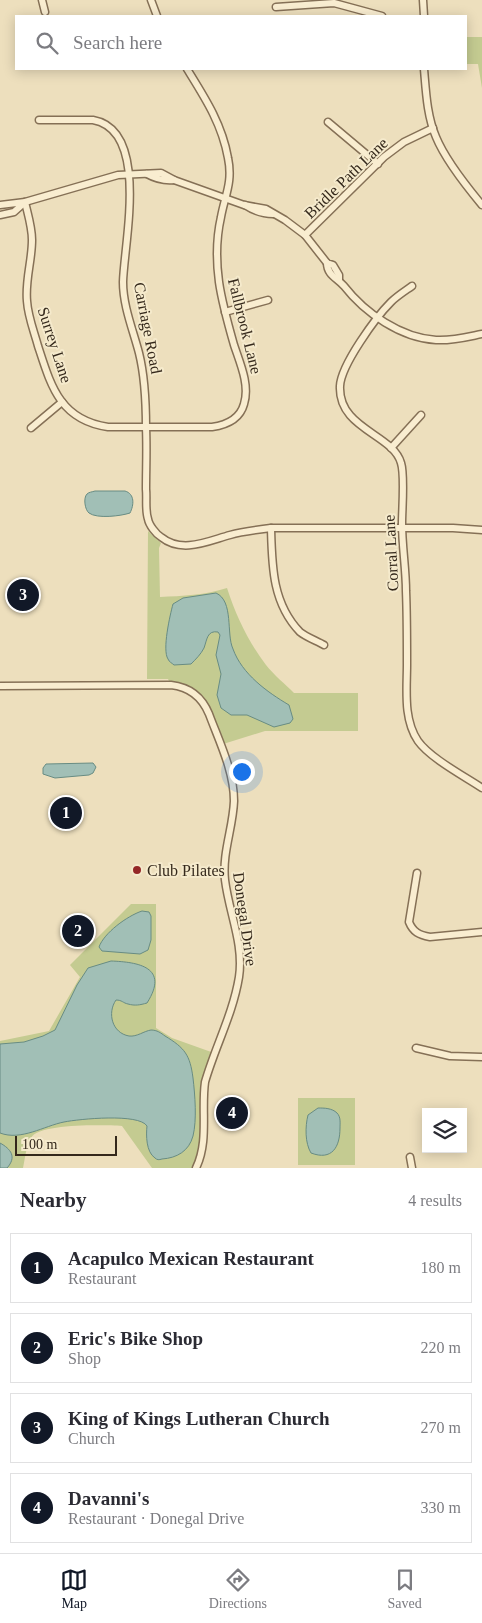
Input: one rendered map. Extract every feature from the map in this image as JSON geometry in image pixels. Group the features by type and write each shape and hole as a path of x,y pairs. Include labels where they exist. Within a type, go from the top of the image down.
{"street":[{"path":"42,0 45,12"},
{"path":"151,0 156,15"},
{"path":"424,0 424,15"},
{"path":"276,7 334,3 378,15"},
{"name":"Fallbrook Lane","path":"146,428 219,426 228,423 241,410 244,403 245,385 225,312 219,284 216,253 217,234 229,190 231,175 222,134 208,102 188,70"},
{"path":"424,70 428,110 436,138 454,167 482,205"},
{"name":"Carriage Road","path":"39,120 93,120 102,122 110,126 124,151 128,174 130,210 123,283 143,373 146,428 146,511 148,521 160,537 178,545 188,546 244,532 271,528 482,530"},
{"path":"328,122 378,164"},
{"name":"Bridle Path Lane","path":"305,236 378,164 404,142 433,128"},
{"path":"0,205 25,202 118,175 147,174 154,178 174,180 244,204 264,214 273,214 295,226 328,263 327,269 334,278 339,280 358,302 378,318 395,328 422,338 448,340 482,334"},
{"path":"0,215 14,212 25,202"},
{"name":"Surrey Lane","path":"25,202 31,226 32,242 28,269 27,301 30,318 54,391 69,410 81,419 96,425 146,428"},
{"name":"Corral Lane","path":"412,286 391,302 378,318 351,357 342,375 340,386 342,400 350,415 357,423 391,448 401,462 402,528 406,590 407,706 409,720 420,743 429,752 482,788"},
{"path":"225,312 268,300"},
{"path":"31,428 62,402"},
{"path":"391,448 421,415"},
{"path":"271,528 273,576 277,595 289,617 301,633 324,644"},
{"name":"Donegal Drive","path":"0,686 171,684 184,688 197,696 209,714 233,785 233,806 225,854 225,873 237,937 240,970 232,1005 205,1082 203,1098 204,1142 196,1168"},
{"path":"416,873 409,922 416,933 430,937 482,932"},
{"path":"416,1048 450,1056 482,1057"},
{"path":"410,1157 412,1168"}],"green space":[{"path":"467,37 482,37 482,88 478,64 467,64"},
{"path":"148,531 161,543 159,548 160,597 202,594 227,588 234,608 254,647 269,669 294,693 358,693 358,731 265,731 220,745 202,701 171,685 168,679 147,679"},
{"path":"131,904 156,904 156,1028 172,1038 214,1053 205,1082 204,1134 196,1168 152,1168 122,1126 102,1125 59,1127 37,1133 29,1141 23,1168 0,1168 0,1041 49,1031 80,977 70,965"},
{"path":"298,1098 355,1098 355,1165 298,1165"}],"water":[{"path":"95,491 128,492 133,500 130,513 103,516 89,513 85,498 88,493"},
{"path":"216,593 222,597 225,603 229,618 231,643 237,658 256,682 289,705 293,719 290,723 274,727 247,715 231,715 221,708 217,695 221,674 216,655 220,635 218,632 210,634 203,650 191,664 174,665 168,660 166,641 173,604 183,598"},
{"path":"93,763 96,767 93,773 89,775 55,778 43,774 43,768 46,764"},
{"path":"142,911 149,912 151,916 151,940 148,950 140,954 102,951 99,947 111,931 123,921"},
{"path":"111,961 140,965 153,974 155,981 153,991 147,1003 133,1005 116,1000 112,1011 115,1027 123,1034 129,1036 135,1036 151,1030 159,1032 182,1048 190,1063 195,1100 193,1136 189,1146 182,1153 173,1157 156,1159 150,1152 147,1143 147,1126 133,1119 82,1120 64,1122 24,1134 8,1135 0,1133 0,1044 24,1042 55,1030 77,985 88,968"},
{"path":"318,1108 335,1111 340,1120 340,1135 336,1146 329,1154 324,1155 311,1153 307,1140 308,1115"},
{"path":"0,1143 10,1151 12,1157 7,1168 0,1168"}],"place":[{"name":"King of Kings Lutheran Church","path":"23,595"},
{"name":"Acapulco Mexican Restaurant","path":"66,813"},
{"name":"Club Pilates","path":"137,870"},
{"name":"Eric's Bike Shop","path":"78,931"},
{"name":"Davanni's","path":"232,1113"}]}
